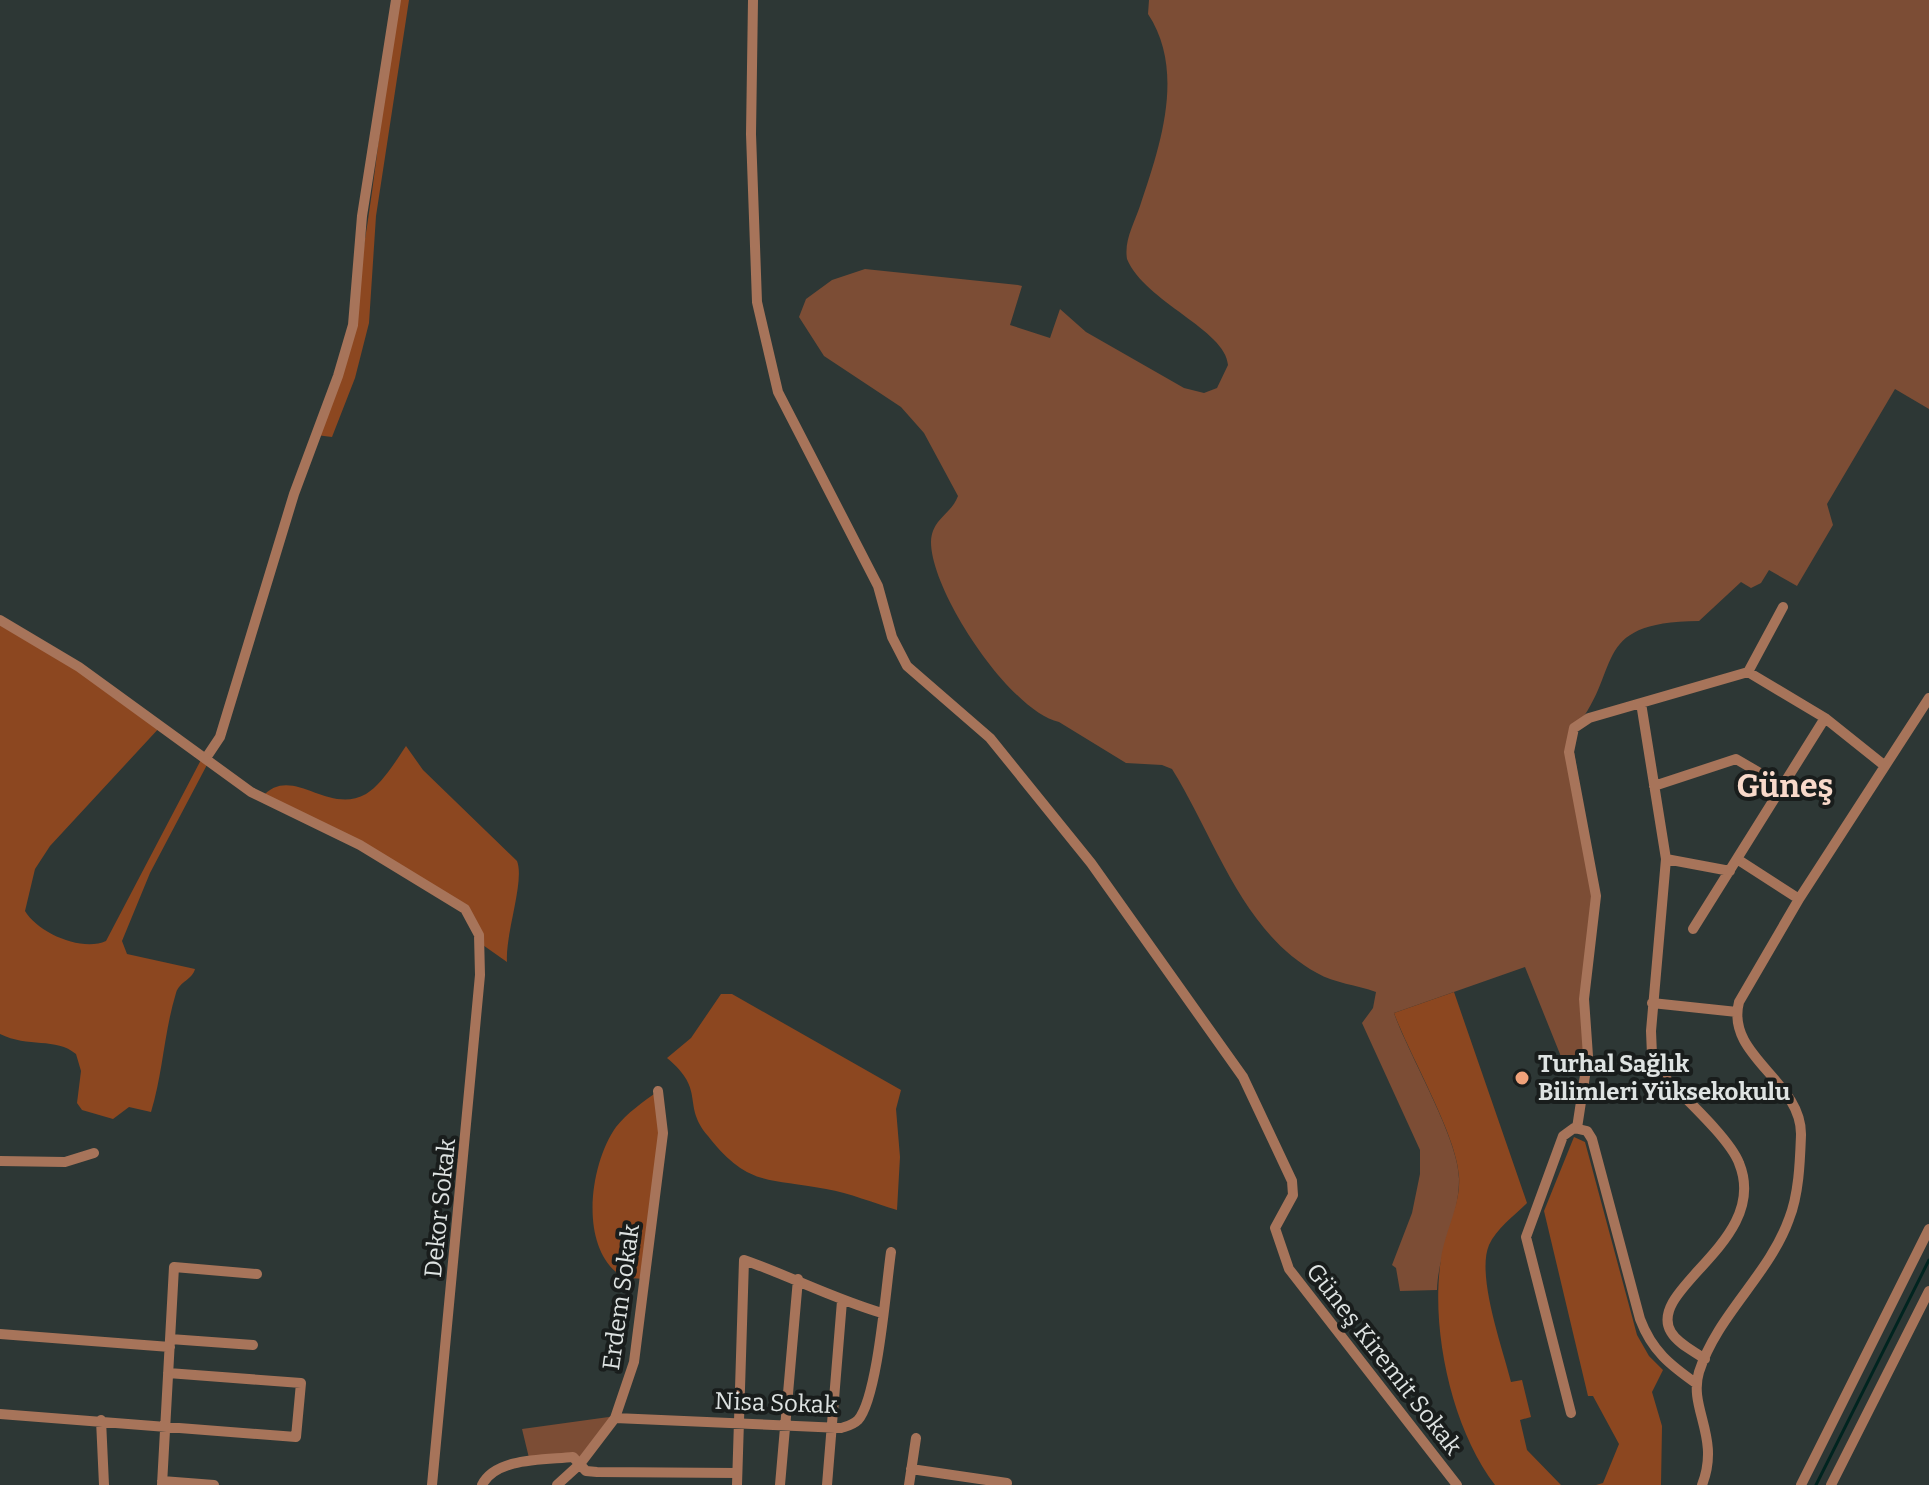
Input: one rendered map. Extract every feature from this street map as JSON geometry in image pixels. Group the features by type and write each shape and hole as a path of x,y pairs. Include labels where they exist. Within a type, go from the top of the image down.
{"street":[{"path":"0,620 79,667 206,758 220,737 294,494 338,376 353,325 362,216 396,0"},
{"name":"Güneş Kiremit Sokak","path":"753,0 751,121 757,302 778,392 878,586 892,637 907,666 952,703 1007,757 1091,863 1243,1077 1283,1156 1293,1190 1275,1228 1289,1269 1457,1485"},
{"path":"1577,1128 1588,1056 1584,999 1596,896 1569,740 1581,722 1748,672 1783,607"},
{"path":"1748,672 1825,718 1885,766"},
{"path":"1702,1485 1711,1454 1697,1384 1705,1359 1789,1220 1801,1135 1794,1105 1741,1035 1737,1012 1749,981 1799,899 1929,698"},
{"path":"1641,703 1666,859 1652,1003 1654,1063 1730,1148 1743,1176 1744,1197 1737,1222 1717,1254 1681,1289 1668,1310 1668,1324 1675,1337 1705,1359"},
{"path":"1693,929 1825,718"},
{"name":"Dekor Sokak","path":"206,758 251,792 360,845 446,896 465,909 479,935 480,975 468,1130 432,1485"},
{"path":"1654,786 1736,759 1782,786"},
{"path":"1666,859 1730,871"},
{"path":"1737,859 1799,899"},
{"path":"1652,1003 1737,1012"},
{"name":"Erdem Sokak","path":"557,1485 580,1464 615,1418 629,1381 637,1344 664,1126 658,1091"},
{"path":"1571,1413 1526,1237 1563,1136 1577,1128 1587,1131 1592,1139 1640,1319 1650,1344 1662,1359 1697,1384"},
{"path":"0,1161 65,1162 94,1153"},
{"path":"1801,1485 1929,1229"},
{"name":"Nisa Sokak","path":"615,1418 832,1427 853,1424 862,1413 873,1372 891,1252"},
{"path":"737,1485 744,1260 798,1279 842,1301 882,1313"},
{"path":"214,1485 162,1483 174,1267 257,1274"},
{"path":"780,1485 798,1279"},
{"path":"1831,1485 1929,1291"},
{"path":"827,1485 842,1301"},
{"path":"0,1334 253,1345"},
{"path":"0,1414 296,1437 301,1383 168,1373"},
{"path":"101,1420 104,1485"},
{"path":"909,1485 916,1438"},
{"path":"482,1485 488,1476 507,1466 573,1457 586,1471 737,1473"},
{"path":"911,1469 957,1480 1007,1483"}],"shaded area":[{"path":"396,0 409,0 376,216 369,323 355,378 332,437 316,435 334,383 359,275"},
{"path":"1149,0 1929,0 1929,409 1895,389 1827,504 1833,525 1797,586 1769,570 1761,583 1751,588 1741,582 1699,621 1639,630 1623,641 1613,654 1588,711 1571,733 1596,887 1585,987 1585,1076 1566,1069 1525,967 1394,1013 1443,1121 1457,1163 1458,1194 1437,1290 1400,1291 1396,1268 1392,1265 1412,1213 1420,1174 1420,1150 1362,1023 1373,1008 1376,992 1317,973 1291,955 1269,934 1232,882 1172,769 1162,765 1126,763 1039,713 997,673 959,618 934,564 932,534 958,496 924,433 901,407 824,356 799,317 806,299 832,280 865,269 1018,285 1022,286 1010,325 1050,338 1060,309 1086,332 1184,388 1204,393 1217,388 1228,365 1224,352 1200,327 1150,289 1127,259 1128,239 1155,159 1166,109 1166,60 1148,14"},
{"path":"0,620 161,726 50,846 35,869 25,911 40,927 73,942 96,944 106,941 203,756 209,761 150,873 122,941 127,954 195,969 176,993 151,1112 129,1107 113,1119 82,1110 77,1103 81,1071 76,1054 60,1046 21,1041 0,1034"},
{"path":"406,746 423,770 517,861 519,881 507,962 480,943 473,921 446,896 262,797 273,788 285,785 338,799 352,799 372,790"},
{"path":"1454,992 1527,1203 1501,1228 1489,1245 1486,1275 1492,1313 1511,1382 1522,1380 1531,1417 1520,1420 1527,1450 1561,1485 1495,1485 1467,1436 1448,1377 1442,1347 1438,1287 1443,1249 1458,1197 1459,1176 1442,1118 1394,1013"},
{"path":"721,994 732,994 901,1090 896,1109 900,1157 897,1210 835,1191 760,1178 735,1164 708,1136 696,1115 686,1080 667,1058 691,1038"},
{"path":"658,1091 663,1110 645,1279 630,1278 616,1272 604,1258 597,1241 593,1221 595,1180 607,1142 616,1127"},
{"path":"1574,1137 1585,1142 1637,1335 1649,1356 1663,1370 1652,1392 1662,1426 1661,1485 1596,1485 1603,1483 1619,1444 1593,1396 1588,1396 1544,1211"},
{"path":"616,1416 580,1464 573,1457 530,1462 522,1429"}],"waterway":[{"path":"1816,1485 1929,1260"}],"place":[{"name":"Turhal Sağlık Bilimleri Yüksekokulu","path":"1522,1078"}],"district":[{"name":"Güneş","path":"1785,786"}]}
